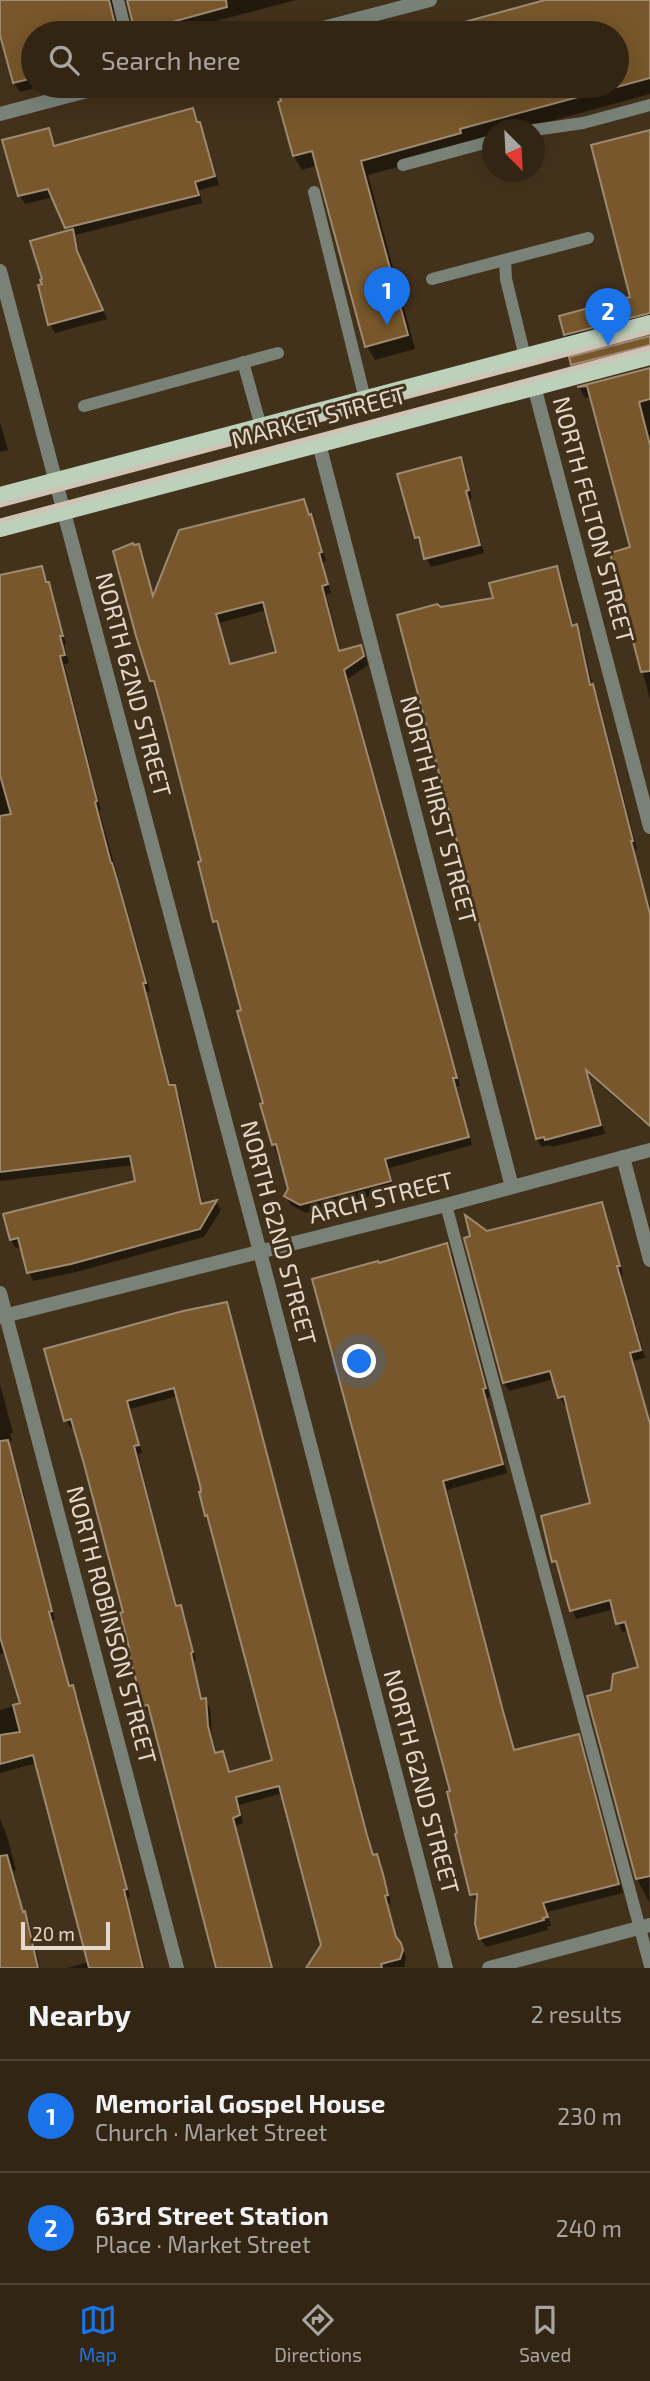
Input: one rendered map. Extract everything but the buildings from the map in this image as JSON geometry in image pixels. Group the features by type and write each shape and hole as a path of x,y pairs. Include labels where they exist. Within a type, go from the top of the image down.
{"main road":[{"name":"MARKET STREET","path":"0,496 650,324"},
{"name":"MARKET STREET","path":"0,528 650,356"}],"street":[{"path":"350,21 430,0"},
{"path":"0,114 61,98"},
{"name":"NORTH 62ND STREET","path":"0,271 260,1252 446,1968"},
{"name":"NORTH FELTON STREET","path":"534,386 650,827"},
{"name":"NORTH HIRST STREET","path":"319,444 512,1187"},
{"name":"ARCH STREET","path":"3,1317 446,1205 650,1150"},
{"path":"623,1157 650,1260"},
{"name":"NORTH ROBINSON STREET","path":"0,1293 3,1317 177,1968"},
{"path":"489,1968 645,1926"}],"lane":[{"path":"118,0 123,21"},
{"path":"545,128 583,123 650,105"},
{"path":"403,164 482,144"},
{"path":"314,192 365,399"},
{"path":"432,279 588,238"},
{"path":"505,260 506,279 525,357"},
{"path":"83,406 278,353"},
{"path":"243,362 261,427"},
{"path":"446,1205 645,1926 650,1966"}],"railway":[{"path":"0,505 650,332"},
{"path":"0,521 650,348"}],"place":[{"name":"Memorial Gospel House","path":"387,325"},
{"name":"63rd Street Station","path":"608,346"}]}
